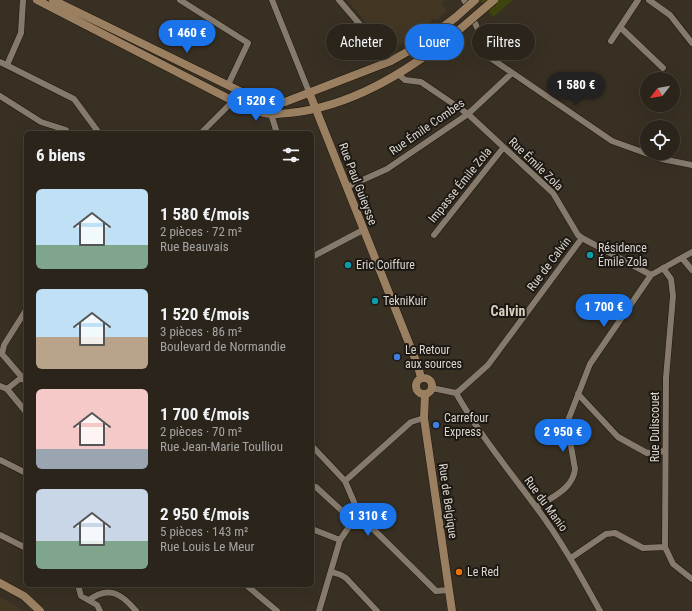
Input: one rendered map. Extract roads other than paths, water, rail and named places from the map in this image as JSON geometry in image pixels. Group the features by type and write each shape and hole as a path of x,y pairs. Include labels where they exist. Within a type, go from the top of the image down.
{"main road":[{"path":"37,0 254,111 271,114 316,109 372,88 398,74 452,36 494,0"},
{"path":"52,0 252,97 271,103 285,102 391,61 421,44 445,27 476,0"},
{"name":"Rue Paul Guieysse","path":"309,92 418,366 420,378"},
{"path":"420,378 428,378 432,388 425,394 418,391 416,384 420,378"},
{"name":"Rue de Belgique","path":"425,394 424,418 452,611"},
{"path":"0,584 24,596 40,611"}],"street":[{"path":"7,65 21,33 24,0"},
{"path":"180,0 248,43 228,85"},
{"name":"Rue Paul Guieysse","path":"272,0 309,92"},
{"path":"340,0 391,61"},
{"path":"611,41 638,0"},
{"path":"650,0 670,15 692,43"},
{"path":"475,23 492,59 612,141 662,159 692,165"},
{"path":"620,27 663,68"},
{"path":"0,62 74,100 97,131"},
{"name":"Rue Émile Combes","path":"347,187 387,168 468,114 512,73"},
{"name":"Rue Émile Zola","path":"398,74 405,80 422,82 468,114 553,193 578,235 651,275"},
{"path":"0,96 41,122 66,130"},
{"path":"204,131 233,100"},
{"path":"271,114 276,131"},
{"name":"Impasse Émile Zola","path":"434,235 503,148"},
{"path":"314,256 363,230"},
{"name":"Rue de Calvin","path":"456,393 488,365 582,238"},
{"path":"536,508 569,485 574,476 575,469 567,423 590,364 651,275 692,252"},
{"path":"682,258 692,270"},
{"name":"Rue Duliscouet","path":"663,268 671,279 673,296 666,378 665,547 673,564 692,578"},
{"path":"7,389 24,380 2,354 4,346 24,313"},
{"path":"0,386 7,389 24,410"},
{"path":"432,388 456,393"},
{"name":"Rue du Manio","path":"456,393 482,436 571,558 600,611"},
{"path":"578,394 618,437 647,453 665,451"},
{"path":"345,482 411,422 424,418"},
{"path":"314,448 345,482 360,516 436,591 449,590"},
{"path":"0,460 24,472"},
{"path":"316,487 353,521"},
{"path":"319,611 332,572 340,540 353,521 360,516"},
{"path":"314,530 340,540"},
{"path":"571,558 606,534 614,533 643,548 652,549 665,547"},
{"path":"0,535 24,547"},
{"path":"332,572 341,574 346,578 377,611"},
{"path":"79,587 81,596 97,605 100,611"},
{"path":"248,587 277,611"},
{"path":"89,600 95,596 115,593 121,595 136,611"}],"place":[{"name":"Résidence Émile Zola","path":"590,255"},
{"name":"Eric Coiffure","path":"348,265"},
{"name":"TekniKuir","path":"375,301"},
{"name":"Le Retour aux sources","path":"397,357"},
{"name":"Carrefour Express","path":"436,425"},
{"name":"Le Red","path":"459,572"}],"district":[{"name":"Calvin","path":"508,311"}]}
